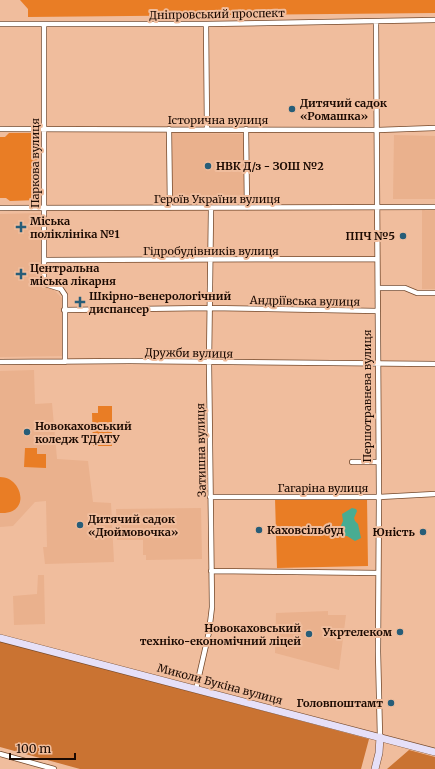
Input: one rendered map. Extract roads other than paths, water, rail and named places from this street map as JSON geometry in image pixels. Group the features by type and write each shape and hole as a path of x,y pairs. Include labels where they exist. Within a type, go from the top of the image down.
{"street":[{"name":"Дніпровський проспект","path":"0,24 206,24 435,20"},
{"name":"Першотравнева вулиця","path":"375,769 379,753 380,737 378,655 378,130 376,22"},
{"name":"Паркова вулиця","path":"44,24 45,284 61,289 65,296 65,362"},
{"path":"206,24 207,129"},
{"name":"Історична вулиця","path":"0,129 378,130 435,128"},
{"path":"169,129 170,208"},
{"path":"246,129 247,208"},
{"name":"Героїв України вулиця","path":"0,208 435,207"},
{"name":"Затишна вулиця","path":"196,689 209,632 212,607 209,363 210,208"},
{"name":"Гідробудівників вулиця","path":"44,260 377,259"},
{"path":"378,288 405,288 417,293 435,293"},
{"name":"Андріївська вулиця","path":"64,310 209,308 378,311"},
{"name":"Дружби вулиця","path":"0,362 130,361 209,363 378,363 433,365"},
{"path":"352,462 378,462"},
{"name":"Гагаріна вулиця","path":"210,497 379,497 435,494"},
{"path":"211,571 378,573"},
{"name":"Миколи Букіна вулиця","path":"0,638 435,752"},
{"path":"0,754 54,769"}],"water":[{"path":"352,508 356,509 357,511 354,518 358,524 361,538 355,541 347,536 341,536 339,530 343,521 342,514"}],"place":[{"name":"Дитячий садок «Ромашка»","path":"292,109"},
{"name":"НВК Д/з - ЗОШ №2","path":"208,166"},
{"name":"Міська поліклініка №1","path":"21,227"},
{"name":"ППЧ №5","path":"403,236"},
{"name":"Центральна міська лікарня","path":"21,274"},
{"name":"Шкірно-венерологічний диспансер","path":"80,302"},
{"name":"Новокаховський коледж ТДАТУ","path":"27,432"},
{"name":"Дитячий садок «Дюймовочка»","path":"80,525"},
{"name":"Каховсільбуд","path":"259,530"},
{"name":"Юність","path":"423,532"},
{"name":"Укртелеком","path":"400,632"},
{"name":"Новокаховський техніко-економічний ліцей","path":"309,634"},
{"name":"Головпоштамт","path":"391,703"}]}
